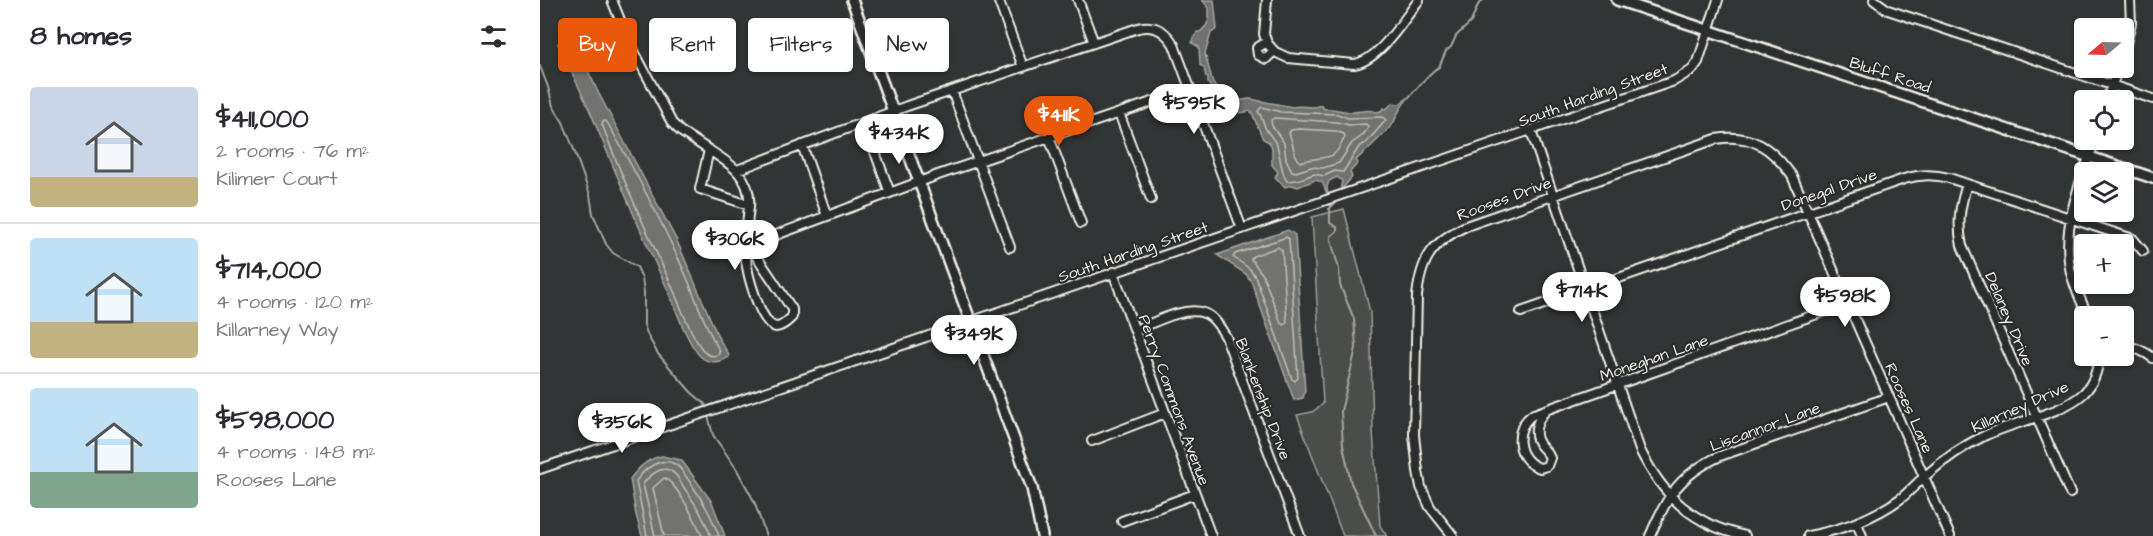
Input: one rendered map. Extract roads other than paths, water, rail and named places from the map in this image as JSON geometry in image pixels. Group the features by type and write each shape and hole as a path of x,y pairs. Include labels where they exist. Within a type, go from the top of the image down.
{"main road":[{"path":"852,0 972,320 1032,488 1042,536"},
{"name":"Bluff Road","path":"1617,0 2153,178"}],"street":[{"path":"612,0 628,40 670,120 680,131 737,170 747,187 749,205 747,262 754,295 770,323 779,326 792,317 792,309 749,245"},
{"path":"1078,0 1094,43"},
{"path":"1267,2 1264,30 1267,42 1274,51 1288,58 1351,64 1362,63 1375,55 1418,0"},
{"name":"South Harding Street","path":"540,469 1674,81 1692,70 1698,62 1718,0"},
{"path":"1874,0 1888,10 2153,99"},
{"path":"2130,0 2131,18"},
{"path":"999,2 1023,67"},
{"path":"737,170 894,111 1141,27 1158,29 1172,40 1242,229"},
{"path":"1267,42 1257,48 1257,55 1266,59 1274,51"},
{"path":"2110,90 2114,78"},
{"path":"749,245 978,161 1190,89"},
{"path":"952,91 1010,247"},
{"path":"1119,113 1151,199"},
{"path":"864,122 890,193"},
{"path":"1531,131 1617,385 1640,450 1652,474 1669,496 1709,525 1745,536"},
{"path":"1049,137 1081,223"},
{"name":"Rooses Lane","path":"1716,139 1731,137 1746,139 1770,150 1792,176 1950,536"},
{"name":"Rooses Drive","path":"1453,536 1430,507 1421,487 1414,435 1417,296 1419,276 1426,259 1438,243 1450,233 1552,195 1716,139"},
{"path":"802,146 827,216"},
{"path":"709,150 700,184 701,190 749,205"},
{"path":"2084,306 2070,268 2068,243 2070,219 2091,150"},
{"name":"Donegal Drive","path":"1521,312 1808,211 1915,176 1939,175 1967,184 2133,239 2143,251"},
{"name":"Delaney Drive","path":"1967,184 1959,216 1962,246 2070,493"},
{"name":"Perry Commons Avenue","path":"1113,272 1211,536"},
{"name":"Moneghan Lane","path":"1546,410 1539,418 1535,428 1538,441 1550,458 1547,466 1540,468 1529,462 1520,443 1519,432 1526,418 1546,410 1848,303"},
{"name":"Blankenship Drive","path":"1135,330 1182,313 1206,313 1214,319 1226,337 1300,536"},
{"path":"2134,348 2144,351 2153,358"},
{"name":"Killarney Drive","path":"1808,536 1857,523 1899,500 1924,477 1982,437 2066,405 2091,384 2098,366"},
{"name":"Liscannor Lane","path":"1650,536 1669,496 1688,474 1703,464 1889,396"},
{"path":"1092,441 1165,413"},
{"path":"1122,521 1195,494"},
{"path":"1857,523 1862,536"}],"water":[{"path":"1202,0 1214,0 1217,29 1211,33 1205,54 1213,83 1221,93 1236,101 1250,99 1293,107 1321,105 1324,109 1376,112 1383,108 1386,109 1393,103 1399,104 1409,97 1392,125 1356,160 1358,163 1350,172 1352,177 1340,191 1342,181 1337,177 1329,181 1328,196 1322,182 1315,180 1298,187 1292,185 1285,187 1275,177 1278,172 1272,165 1272,148 1269,142 1263,139 1252,113 1250,111 1241,113 1236,110 1233,112 1227,109 1224,111 1221,106 1216,106 1214,93 1208,83 1204,68 1200,65 1199,47 1192,43 1197,32 1206,26 1209,19 1209,8"},
{"path":"571,72 589,72 677,241 729,357 714,362 703,359 695,350 629,205"},
{"path":"1288,230 1295,235 1305,391 1303,398 1294,400 1251,281 1246,274 1217,255"},
{"path":"662,456 681,460 712,502 725,536 642,536 630,479 644,464"}],"waterway":[{"path":"1409,97 1439,67 1446,51 1451,47 1456,36 1471,22 1478,5 1483,0"},
{"path":"540,66 553,106 563,122 573,147 590,195 593,214 606,244 613,253 637,267 642,278 644,325 648,336 658,354 691,392 705,404 713,435 736,468 754,501 766,536"},
{"path":"1329,209 1335,203"},
{"path":"1330,204 1330,223 1337,227 1331,240 1339,269 1340,285 1354,319 1356,348 1341,411 1343,445 1351,483 1376,536"}]}
